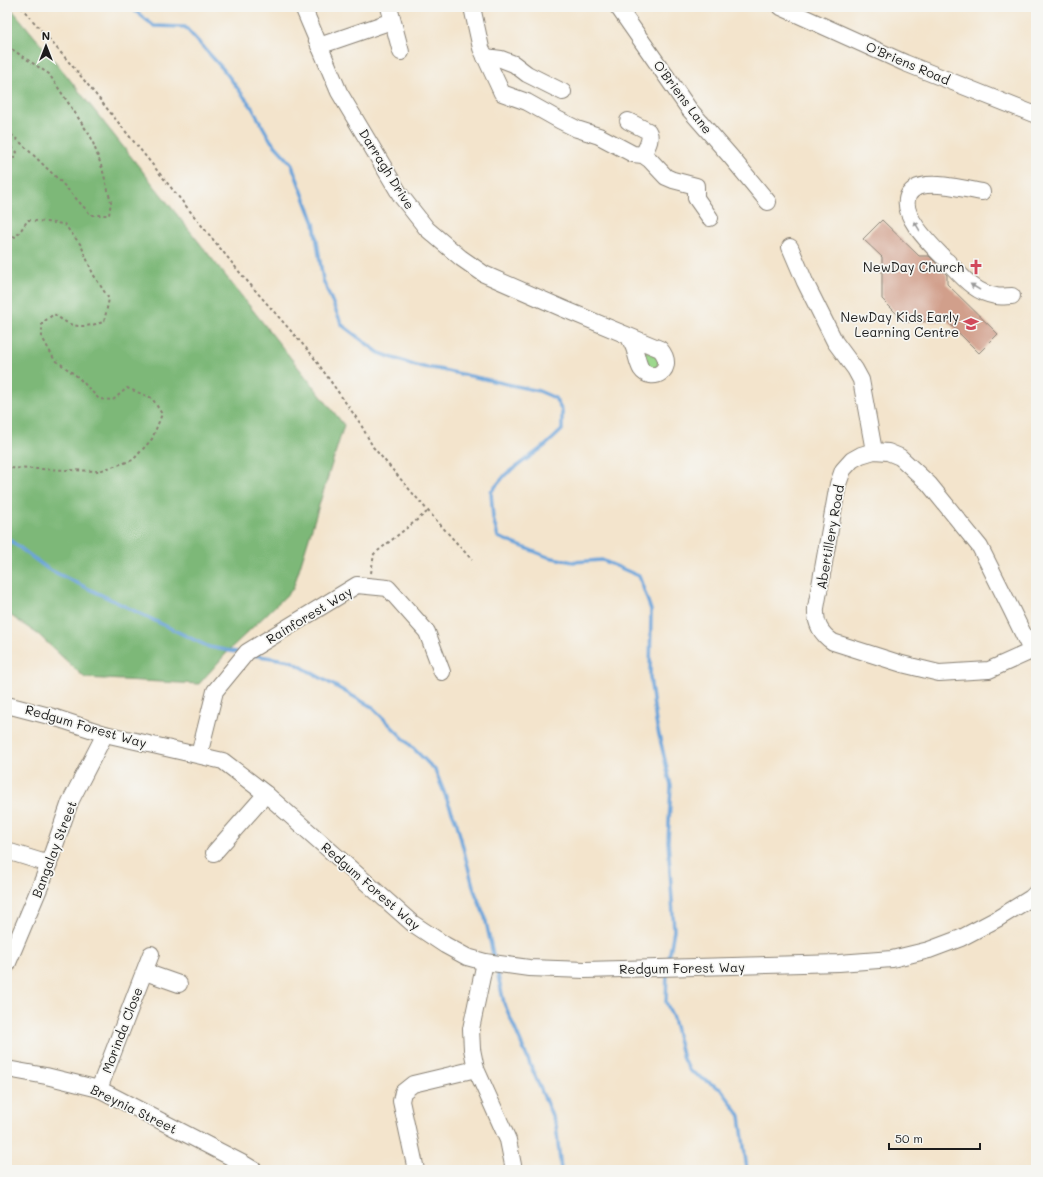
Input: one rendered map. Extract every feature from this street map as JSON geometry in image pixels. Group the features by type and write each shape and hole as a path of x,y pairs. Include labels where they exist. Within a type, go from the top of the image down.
{"street":[{"name":"Darragh Drive","path":"303,7 339,92 401,196 427,229 461,258 484,274 629,337"},
{"path":"472,7 478,35 485,57 502,93 527,102 577,129 599,136 633,154 643,155 666,176 673,180 696,186 696,198 710,218"},
{"name":"O'Briens Lane","path":"618,7 689,109 768,202"},
{"name":"O'Briens Road","path":"781,7 905,62 1036,115"},
{"path":"319,46 391,14 401,52"},
{"path":"485,57 501,59 514,64 527,74 563,92"},
{"path":"628,120 648,131 650,134 650,138 643,155"},
{"path":"982,192 935,185 920,186 912,190 907,198 908,211 923,237 971,286 985,293 996,296 1012,296"},
{"path":"790,247 805,282 817,303 835,342 855,369 861,380 874,451"},
{"name":"Abertillery Road","path":"874,451 888,452 900,457 929,484 980,547 1033,650 989,670 939,673 902,664 833,642 825,637 819,628 816,617 816,608 838,484 843,470 852,460 874,451"},
{"name":"Rainforest Way","path":"199,755 215,691 247,652 357,585 388,588 427,632 442,672"},
{"name":"Redgum Forest Way","path":"7,705 53,717 104,734 223,761 266,794 412,923 445,945 467,957 485,962 529,968 585,970 839,964 892,959 929,950 961,938 996,919 1031,898 1036,893"},
{"name":"Bangalay Street","path":"7,965 49,864 70,802 104,734"},
{"path":"214,853 266,794"},
{"path":"7,851 49,864"},
{"name":"Morinda Close","path":"98,1089 151,954"},
{"path":"485,962 471,1028 472,1049 476,1069 508,1140 514,1170"},
{"name":"Morinda Close","path":"145,972 179,984"},
{"name":"Breynia Street","path":"7,1069 46,1076 98,1089 254,1170"},
{"path":"416,1170 401,1101 403,1092 413,1084 476,1069"}],"path":[{"path":"20,7 75,69 241,274 312,355 360,423 373,447 428,512 472,560"},
{"path":"7,46 49,74 90,137 102,168 111,202 109,215 91,215 62,182 21,143 7,132"},
{"path":"7,143 17,152 13,160 7,158"},
{"path":"7,235 16,237 28,220 64,224 81,245 93,274 109,299 104,322 84,327 66,323 54,314 42,323 42,337 54,359 78,377 99,399 113,400 127,388 152,398 162,414 152,439 133,460 99,471 7,468"},
{"path":"370,586 374,554 428,512"}],"green space":[{"path":"7,7 10,7 67,76 344,425 293,589 232,647 199,684 85,678 39,635 7,613"},
{"path":"644,350 660,358 656,370 646,366 642,351"}],"building":[{"path":"882,220 919,256 929,256 947,275 947,284 998,334 979,353 947,321 905,322 882,299 882,257 863,239"}],"waterway":[{"path":"130,7 154,26 185,27 223,69 251,106 271,141 291,163 314,223 323,280 342,325 379,353 416,366 438,369 539,391 555,398 562,411 562,430 546,445 506,474 491,492 493,518 498,537 548,557 573,562 602,560 639,576 651,610 650,677 656,722 671,786 668,841 674,930 668,964"},
{"path":"7,538 48,569 209,647 241,653"},
{"path":"253,655 291,661 372,707 435,770 457,824 474,890 485,917 494,959"},
{"path":"496,967 504,1003 556,1125 561,1170"},
{"path":"667,972 666,1002 673,1018 683,1059 690,1071 722,1090 740,1116 747,1170"}],"place":[{"name":"NewDay Church","path":"976,267"},
{"name":"NewDay Kids Early Learning Centre","path":"971,324"}]}
